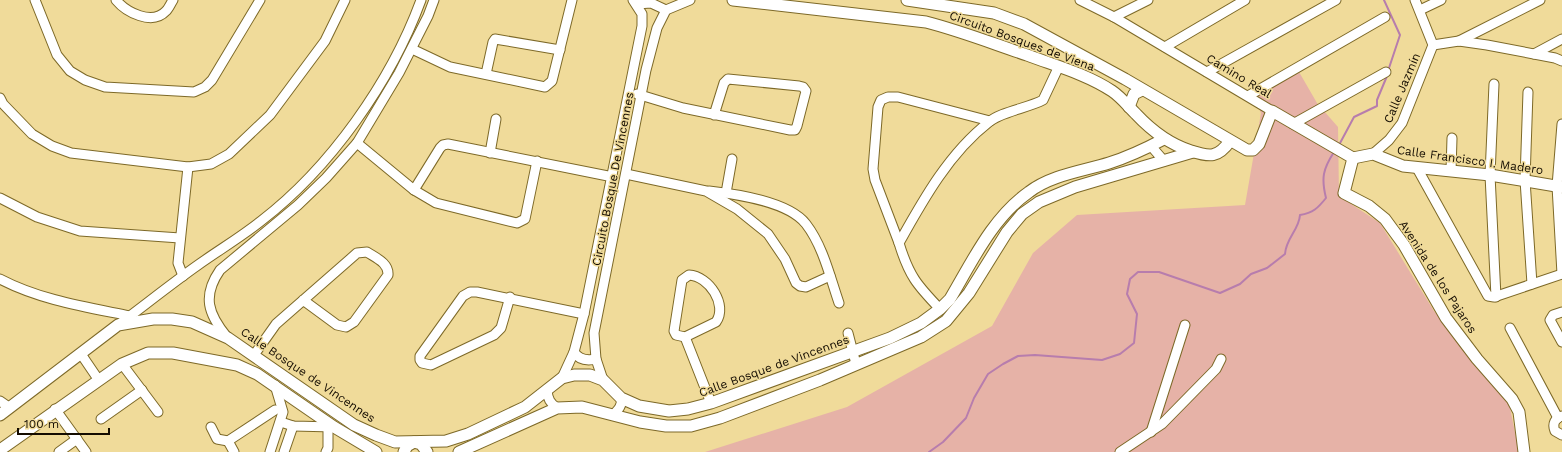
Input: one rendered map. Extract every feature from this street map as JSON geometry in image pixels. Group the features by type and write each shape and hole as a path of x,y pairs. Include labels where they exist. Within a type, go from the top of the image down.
{"main road":[{"name":"Circuito Bosques de Viena","path":"733,0 801,4 926,22 1059,66 1089,78 1113,92 1145,124 1164,139 1192,152 1216,155 1222,151 1230,141 1125,79 1010,18 907,0"},
{"path":"1113,92 1125,88 1125,79"},
{"path":"1129,107 1134,94 1142,90"},
{"path":"1230,141 1247,150 1253,150 1259,144 1272,111"},
{"name":"Camino Real","path":"1272,111 1351,157"},
{"name":"Calle Bosque de Vincennes","path":"603,380 621,398 639,406 669,411 688,409 711,403 852,352 921,323 940,309 950,299 997,222 1013,205 1030,191 1054,179 1110,163 1164,139"},
{"path":"459,452 557,408 582,407 640,422 666,426 691,426 720,418 820,380 921,337 946,321 969,293 1007,232 1022,214 1039,202 1075,187 1192,152"},
{"path":"1351,157 1373,154"},
{"name":"Calle Francisco I. Madero","path":"1373,154 1403,166 1490,175 1560,186"},
{"name":"Avenida de los Pajaros","path":"1351,157 1344,193 1369,206 1385,219 1404,245 1446,318 1477,359 1512,399 1518,412 1524,452"},
{"name":"Calle Bosque de Vincennes","path":"118,325 153,319 172,319 192,322 228,338 354,425 376,436 395,442 446,442 468,434 525,406 547,391 562,378"},
{"path":"0,415 118,325"},
{"path":"1,450 55,409 122,364 148,353 173,353 237,365 257,374 275,385 331,427 376,452"},
{"path":"562,378 574,375 590,375 603,380"},
{"path":"404,452 407,446 414,442 421,444 427,452"}],"street":[{"path":"35,0 57,55 70,71 85,80 105,87 194,92 205,87 212,80 260,0"},
{"path":"116,0 123,9 134,15 146,17 157,16 166,12 173,0"},
{"path":"0,98 3,104 32,134 52,146 71,153 188,167 210,164 229,154 270,115 325,41 345,0"},
{"path":"118,325 271,213 309,177 346,135 385,74 421,0"},
{"path":"228,338 214,321 210,310 209,296 212,282 220,270 298,205 326,178 357,143 412,49 434,0"},
{"path":"412,49 442,65 545,87 552,81 572,0"},
{"path":"635,2 651,3 666,10 690,0"},
{"name":"Camino Real","path":"1080,0 1114,18 1272,111"},
{"path":"1114,18 1148,0"},
{"path":"1164,47 1245,0"},
{"path":"1207,72 1336,0"},
{"name":"Calle Jazmín","path":"1373,154 1393,136 1402,123 1433,45 1415,0"},
{"path":"1420,10 1441,0"},
{"path":"1459,41 1540,0"},
{"path":"562,378 574,352 584,314 613,177 628,90 642,26 642,14 635,2"},
{"name":"Circuito Bosque De Vincennes","path":"603,380 596,359 594,333 641,96 657,28 666,10"},
{"path":"1248,96 1385,17"},
{"path":"486,74 495,39 560,50"},
{"path":"1534,54 1562,39"},
{"path":"1433,45 1459,41 1487,44 1555,58 1562,61"},
{"path":"898,243 934,182 950,161 990,121 1042,100 1059,66"},
{"path":"1293,124 1386,72"},
{"path":"628,90 641,96 714,115 790,130 795,130 797,126 806,91 803,87 768,82 725,80 714,115"},
{"path":"1494,84 1490,175 1496,297"},
{"path":"1528,92 1525,180 1532,284"},
{"path":"940,309 914,281 906,268 875,180 872,169 878,107 881,100 888,97 898,97 990,121"},
{"path":"490,153 496,119"},
{"path":"1417,168 1488,296 1496,297 1562,274 1560,186 1562,124"},
{"path":"1451,171 1452,138"},
{"path":"357,143 414,190 443,206 517,223 522,222 525,219 537,161"},
{"path":"414,190 443,144 537,161 613,177"},
{"path":"1151,146 1164,161"},
{"path":"726,193 732,159"},
{"path":"183,276 178,263 188,167"},
{"path":"626,174 706,191 726,193 782,207 800,218 806,224 818,243 839,303"},
{"path":"706,191 737,209 768,234 785,259 796,283 800,286 806,287 830,276"},
{"path":"0,198 37,217 80,231 180,238"},
{"path":"254,355 276,324 303,300 357,253 362,251 367,252 386,265 388,270 388,275 354,322 346,327 337,325 303,300"},
{"path":"694,275 712,289 719,301 720,313 716,322 685,337 676,336 674,331 682,280 685,276 694,275"},
{"path":"0,279 59,301 130,316"},
{"path":"510,298 501,328 494,335 431,365 422,363 420,356 466,294 477,292 510,298 584,314"},
{"path":"1562,312 1553,315 1550,320 1562,342"},
{"path":"1151,432 1185,325"},
{"path":"1510,328 1560,417 1554,422 1554,428 1557,433 1562,435"},
{"path":"848,333 856,364"},
{"path":"685,337 711,403"},
{"path":"574,352 581,359 596,359"},
{"path":"81,354 98,379"},
{"path":"1120,452 1162,424 1216,369 1221,359"},
{"path":"122,364 158,412"},
{"path":"270,452 283,412 275,385"},
{"path":"101,419 142,390"},
{"path":"547,391 551,404 557,408"},
{"path":"613,415 622,402 621,398"},
{"path":"0,401 10,408"},
{"path":"55,409 86,452"},
{"path":"211,427 217,439 228,441 275,410"},
{"path":"280,422 293,426 331,427 326,452"},
{"path":"284,452 293,426"},
{"path":"59,452 77,439"},
{"path":"228,441 234,452"}],"shaded area":[{"path":"1295,65 1317,103 1338,127 1339,196 1380,223 1434,311 1508,398 1519,452 705,452 847,407 992,326 1033,253 1077,215 1245,205 1261,113 1251,90"}],"waterway":[{"path":"1384,0 1400,35 1388,71"},
{"path":"1339,145 1354,117 1377,106 1377,100 1387,76"},
{"path":"929,452 943,442 966,418 974,398 988,374 1018,356 1035,355 1102,360 1120,354 1134,343 1137,314 1127,294 1130,279 1138,272 1159,272 1220,293 1240,284 1251,274 1267,268 1285,254 1286,248 1300,215 1315,210 1326,198 1323,179 1327,164 1334,152"}]}
